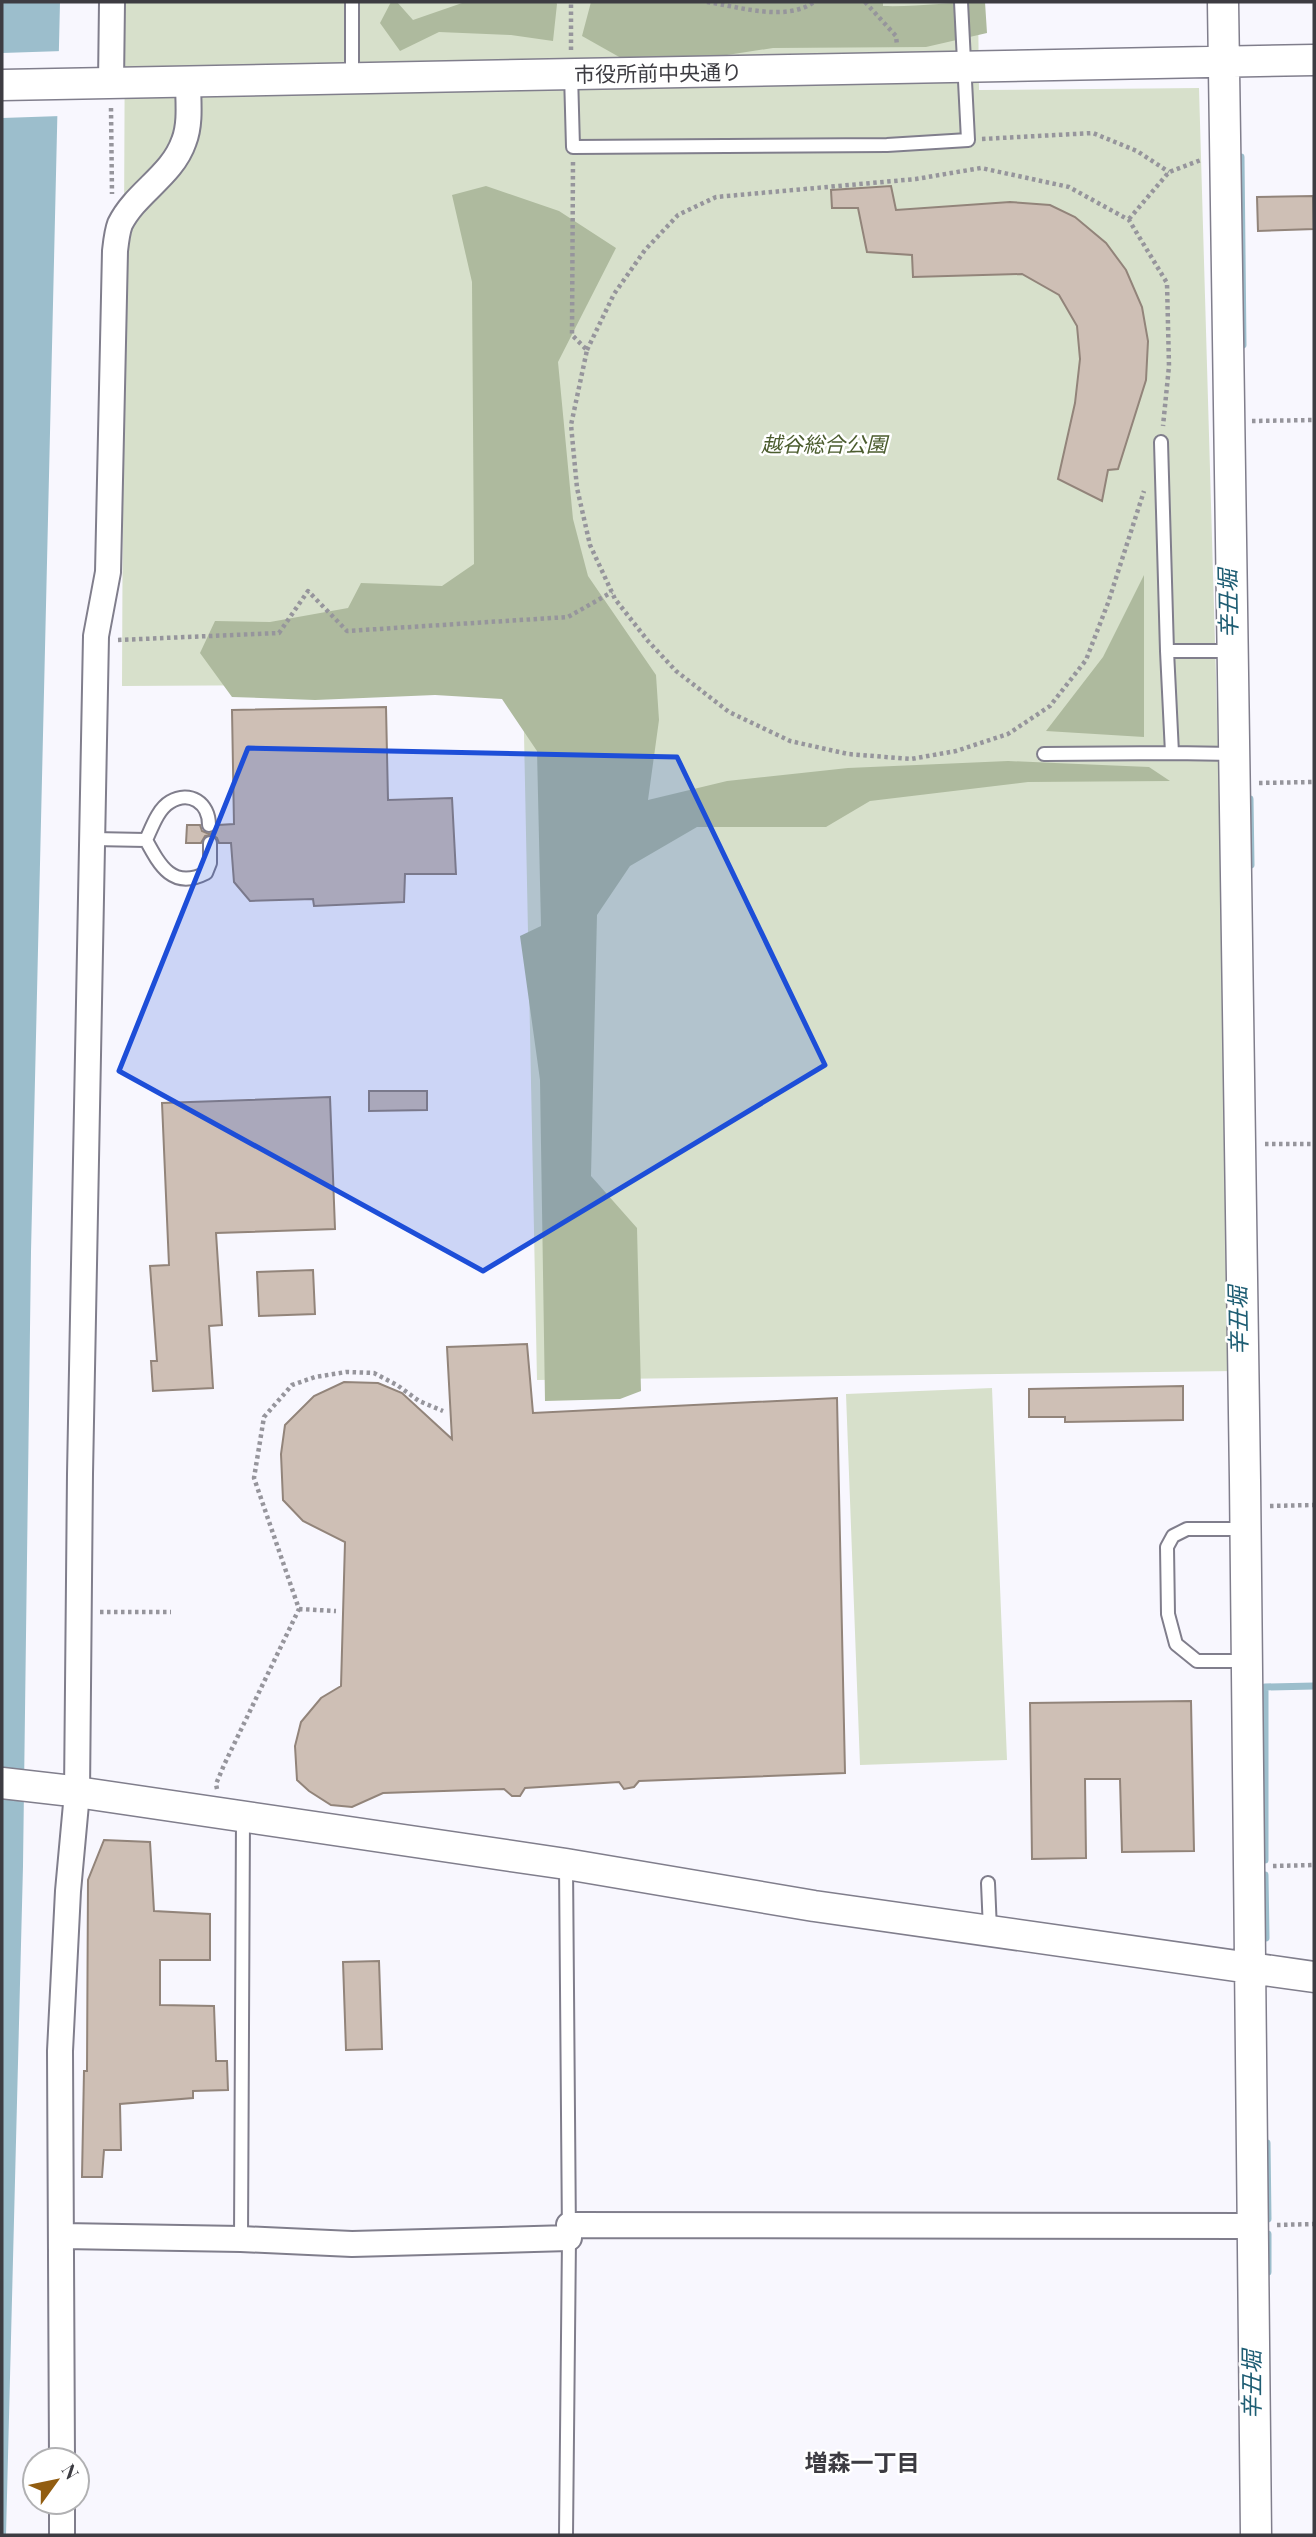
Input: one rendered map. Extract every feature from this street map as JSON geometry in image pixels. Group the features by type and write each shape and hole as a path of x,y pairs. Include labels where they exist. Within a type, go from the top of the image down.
{"street":[{"path":"113,2 120,83"},
{"path":"1223,2 1240,1145 1248,1966 1266,2225 1256,2535"},
{"name":"市役所前中央通り","path":"2,85 1314,60"},
{"path":"62,2446 60,2051 78,1611 96,641 108,572 114,251 119,226 128,211 170,169 185,139 188,81"},
{"path":"2,1783 566,1864 814,1906 1314,1977"},
{"path":"62,2236 352,2244 569,2231 1266,2225"},
{"path":"62,2516 62,2535"}],"lane":[{"path":"352,2 352,78"},
{"path":"571,74 573,147 887,145 968,140 961,2"},
{"path":"1161,442 1172,753"},
{"path":"1167,650 1232,651"},
{"path":"1044,754 1172,753 1234,769"},
{"path":"146,840 156,818 169,802 184,797 197,799 205,806 209,825"},
{"path":"93,839 146,840"},
{"path":"146,840 166,872 182,879 196,878 206,873 210,863 210,843"},
{"path":"1242,1499 1173,1536 1167,1547 1168,1634 1197,1661 1246,1661"},
{"path":"229,1815 241,2239"},
{"path":"565,2535 569,2231 566,1864"},
{"path":"988,1883 990,1930"}],"path":[{"path":"571,2 571,74"},
{"path":"707,2 769,12 802,10 814,2"},
{"path":"866,2 896,36 898,68"},
{"path":"119,226 112,219 120,83"},
{"path":"968,140 1093,133 1138,151 1169,172"},
{"path":"573,147 572,335 587,350"},
{"path":"1129,219 1169,172 1225,152"},
{"path":"1147,483 1108,603 1086,660 1050,706 1008,734 956,751 911,759 848,754 790,741 729,712 676,671 648,641 612,592 590,545 577,488 571,425 587,350 614,294 645,250 678,215 716,197 916,179 981,168 1069,187 1129,219 1167,283 1169,366 1161,442"},
{"path":"1256,421 1314,420"},
{"path":"96,641 279,632 308,591 347,631 568,617 612,592"},
{"path":"1234,769 1314,782"},
{"path":"1240,1145 1314,1143"},
{"path":"229,1815 216,1784 299,1609 254,1478 264,1417 292,1385 315,1377 346,1372 374,1373 419,1401 443,1411"},
{"path":"1242,1499 1314,1505"},
{"path":"299,1609 336,1611"},
{"path":"78,1611 171,1612"},
{"path":"1248,1866 1314,1865"},
{"path":"1266,2225 1314,2224"}],"highlighted area":[{"path":"248,748 677,757 825,1065 483,1271 119,1071"}],"green space":[{"name":"越谷総合公園","path":"125,2 978,2 979,90 1199,88 1236,1371 537,1380 523,684 122,686"},
{"path":"391,2 397,2 413,20 465,2 556,2 553,41 511,35 439,32 400,51 380,23"},
{"path":"591,2 883,2 883,6 896,6 985,2 987,33 926,47 773,48 714,57 621,58 582,36"},
{"path":"486,186 559,211 616,248 558,362 573,519 588,576 656,675 659,720 648,800 727,781 848,768 1008,761 1149,767 1170,781 1028,782 870,801 826,827 697,827 630,866 597,915 591,1176 637,1228 641,1391 620,1399 545,1401 540,1080 520,936 541,926 537,751 502,699 435,695 315,700 232,697 200,653 215,621 270,622 348,608 361,583 442,586 474,564 472,282 452,195"},
{"path":"1144,575 1144,737 1046,731 1103,657"},
{"path":"992,1388 1007,1760 860,1765 846,1394"}],"water":[{"path":"2,2 60,2 31,1252 23,1866 6,2535 2,2535"}],"pier":[{"path":"63,51 61,116 2,118 2,53"}],"building":[{"path":"891,186 896,210 1010,202 1050,205 1075,217 1106,243 1126,270 1142,307 1148,341 1146,380 1118,469 1108,470 1102,501 1058,479 1075,403 1080,359 1077,326 1059,295 1022,274 913,277 912,255 867,252 858,208 832,208 831,190"},
{"path":"1313,196 1314,229 1258,231 1257,197"},
{"path":"386,707 388,800 452,798 456,874 405,874 404,902 314,906 313,899 250,901 234,882 231,843 219,843 211,834 205,836 201,843 186,843 187,825 200,825 202,831 209,834 215,832 218,825 234,824 232,710"},
{"path":"369,1091 427,1091 427,1110 369,1111"},
{"path":"330,1097 335,1229 216,1233 222,1325 209,1326 213,1388 153,1391 151,1361 157,1361 150,1266 169,1265 162,1103"},
{"path":"313,1270 315,1314 259,1316 257,1272"},
{"path":"527,1344 533,1413 837,1398 845,1773 639,1781 634,1787 624,1789 619,1782 525,1788 520,1796 512,1796 504,1789 383,1793 352,1807 331,1805 297,1780 295,1746 301,1722 321,1698 341,1686 345,1542 303,1521 283,1500 281,1454 285,1425 314,1396 344,1382 378,1383 402,1393 452,1439 447,1347"},
{"path":"1183,1386 1183,1420 1065,1422 1065,1417 1029,1417 1029,1389"},
{"path":"1191,1701 1194,1851 1122,1852 1120,1779 1085,1779 1086,1858 1032,1859 1030,1703"},
{"path":"104,1840 150,1842 154,1911 210,1914 210,1960 160,1960 160,2005 214,2006 216,2061 227,2061 228,2090 193,2091 193,2098 120,2104 121,2150 104,2150 102,2177 82,2177 84,2071 87,2071 88,1880"},
{"path":"379,1961 382,2049 346,2050 343,1962"}],"waterway":[{"name":"辛丑堀","path":"1241,157 1243,345"},
{"name":"辛丑堀","path":"1250,799 1251,865"},
{"name":"辛丑堀","path":"1265,1860 1265,1687 1314,1686"},
{"name":"辛丑堀","path":"1265,1875 1266,1938"},
{"name":"辛丑堀","path":"1267,2143 1268,2219"},
{"name":"辛丑堀","path":"1268,2234 1268,2272"}],"district":[{"name":"増森一丁目","path":"862,2461"}]}
